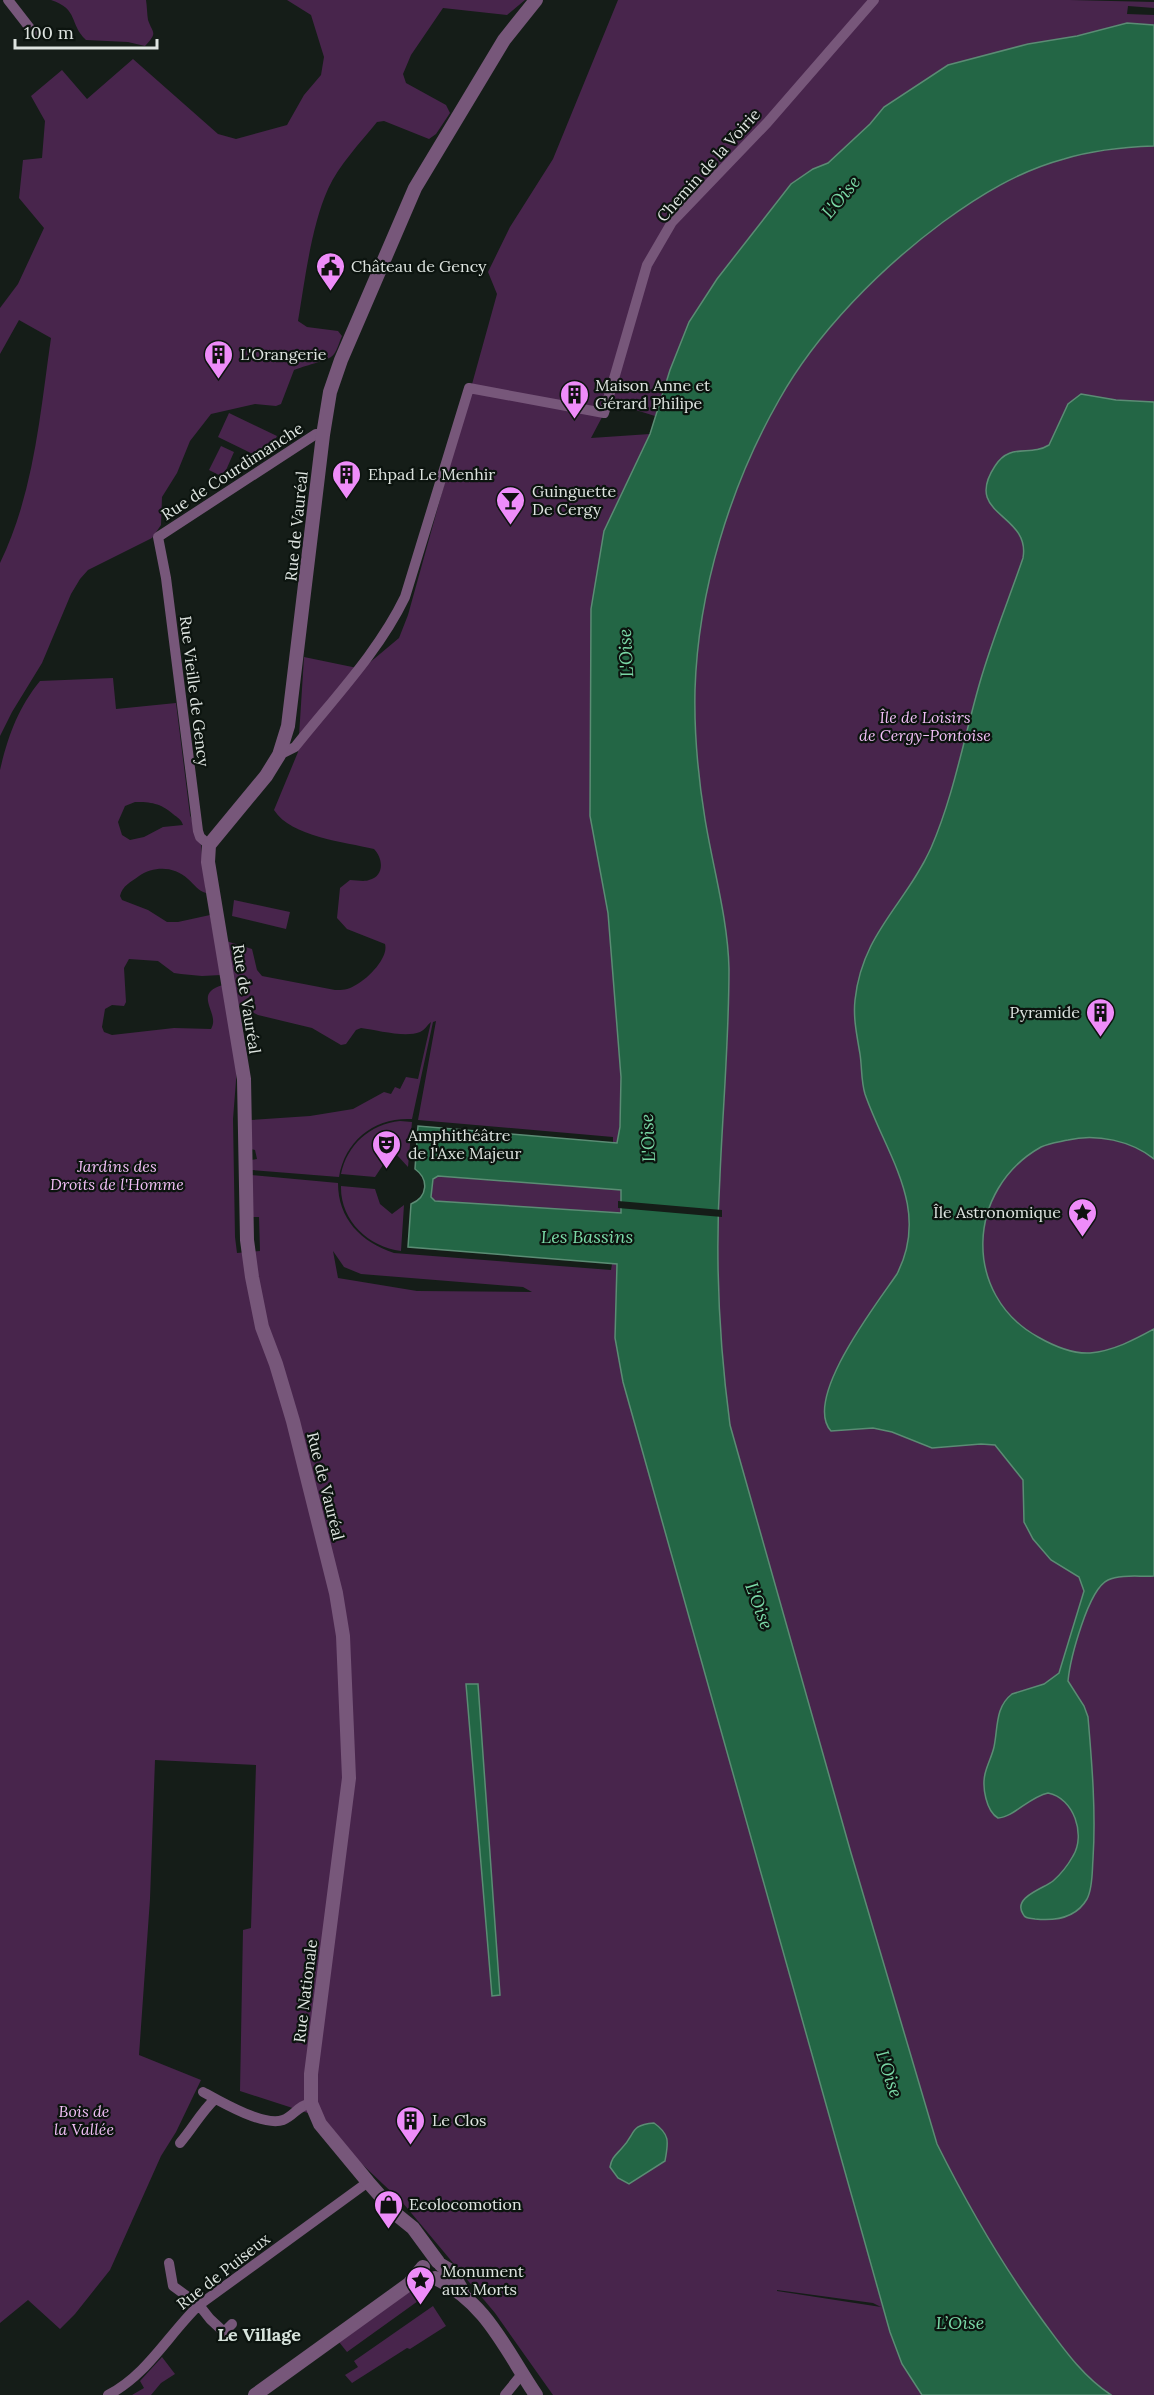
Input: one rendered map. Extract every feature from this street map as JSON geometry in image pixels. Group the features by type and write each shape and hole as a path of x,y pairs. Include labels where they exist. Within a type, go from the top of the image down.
{"street":[{"path":"8,0 36,36"},
{"name":"Rue de Vauréal","path":"345,1708 343,1636 336,1593 293,1421 262,1327 252,1277 247,1239 244,1079 208,862 209,845 266,776 279,755 288,726 323,435 330,392 341,360 415,188 504,40 536,0"},
{"name":"Chemin de la Voirie","path":"279,755 294,747 374,649 397,614 405,597 468,388 604,413 647,265 672,222 767,123 874,0"},
{"name":"Rue de Courdimanche","path":"158,537 316,434 323,435"},
{"name":"Rue Vieille de Gency","path":"158,537 166,578 198,831 200,837 209,845"},
{"name":"Rue Nationale","path":"345,1708 348,1786 311,2074 311,2103 325,2130 397,2215 413,2228 421,2240 432,2269"},
{"path":"203,2092 266,2121 285,2119 297,2108 311,2103"},
{"path":"180,2143 204,2109 215,2099"},
{"name":"Rue de Puiseux","path":"108,2395 130,2382 143,2370 199,2305 368,2182"},
{"path":"169,2264 173,2286 199,2305 224,2332 232,2324"},
{"path":"255,2395 432,2269 451,2271 465,2294 482,2312 536,2395"},
{"path":"505,2395 522,2374"}],"green space":[{"path":"51,0 146,0 148,20 153,31 152,38 145,46 128,42 86,40 77,28 70,12"},
{"path":"287,0 525,0 507,15 443,8 411,55 403,74 406,83 446,105 450,113 436,134 429,139 384,121 377,122 338,171 322,204 309,254 298,321 307,327 338,331 342,336 335,353 328,359 294,370 281,404 276,406 255,404 211,414 190,441 177,473 162,497 161,525 152,538 88,570 80,579 71,594 42,663 0,736 0,563 12,536 28,481 39,424 51,338 19,320 0,354 0,308 18,284 44,228 19,198 23,160 42,158 45,121 31,96 62,70 87,99 133,59 218,134 236,139 287,125 304,95 321,75 324,57 311,15"},
{"path":"618,0 1154,2 1154,8 1128,6 1127,14 1154,15 1154,25 1127,23 1077,36 1028,44 948,65 884,107 870,124 828,163 813,169 689,323 655,416 610,402 591,438 650,434 604,531 590,816 608,913 621,1077 620,1127 617,1143 613,1143 613,1137 418,1120 436,1021 433,1022 412,1119 386,1122 364,1133 348,1152 339,1177 252,1170 251,1160 257,1159 255,1150 251,1149 251,1120 310,1116 353,1109 384,1092 391,1094 395,1087 400,1089 406,1077 418,1079 431,1022 422,1031 414,1034 361,1028 356,1030 346,1044 341,1045 312,1028 258,1015 236,1004 226,941 252,949 257,970 262,976 335,990 347,989 359,983 371,974 384,956 385,944 347,929 337,918 340,888 350,880 367,881 378,875 381,862 374,849 334,841 305,832 282,819 274,810 298,752 304,657 362,669 399,638 408,615 497,294 488,272 510,227 553,159"},
{"name":"Île de Loisirs de Cergy-Pontoise","path":"1154,146 1154,2395 1111,2395 1074,2361 1028,2300 986,2235 937,2144 851,1853 730,1425 723,1363 718,1269 729,969 723,912 700,787 695,690 702,615 720,540 732,504 761,433 779,400 794,375 831,326 874,281 920,240 957,212 1000,185 1047,164 1086,153"},
{"path":"229,413 277,436 265,460 218,437"},
{"path":"221,446 234,452 223,477 209,470"},
{"path":"113,678 116,709 176,703 190,815 201,845 206,893 177,872 157,869 139,876 125,887 120,896 122,900 148,910 167,922 210,915 221,975 202,976 174,973 158,961 129,959 124,968 126,1002 124,1006 112,1005 105,1009 102,1027 104,1032 112,1035 174,1028 211,1029 213,1017 208,999 209,993 223,985 237,1068 233,1119 237,1253 260,1251 259,1217 253,1217 251,1175 338,1183 342,1208 354,1227 371,1242 394,1253 611,1270 612,1264 617,1264 615,1338 623,1382 883,2308 902,2364 922,2395 553,2395 495,2313 402,2202 308,2113 240,2091 243,1930 251,1928 256,1765 155,1760 150,1899 139,2055 201,2080 176,2132 161,2156 110,2270 75,2314 60,2329 28,2300 0,2323 0,770 15,723 40,681","holes":["135,802 159,805 178,818 183,825 163,827 144,837 130,840 122,835 118,822 125,806","333,1251 344,1267 361,1274 523,1287 532,1292 417,1291 338,1278","777,2291 873,2303 881,2307"]},
{"path":"234,900 290,912 286,929 232,916"},
{"path":"400,1121 412,1122 408,1167 397,1155 385,1162 375,1177 341,1174 354,1145 379,1126"},
{"path":"438,1176 621,1190 621,1214 435,1201 431,1197 433,1179"},
{"path":"341,1186 375,1189 380,1204 392,1214 404,1205 401,1251 378,1244 358,1230 345,1210"},
{"path":"416,2287 425,2296 347,2352 339,2342"},
{"path":"433,2306 446,2326 352,2383 345,2375 358,2367 354,2361"},
{"path":"162,2357 175,2374 161,2383 151,2395 132,2395 144,2388 140,2381"}],"water":[{"name":"L’Oise","path":"1127,23 1154,25 1154,146 1131,147 1075,156 1031,170 986,193 920,240 874,281 831,326 794,375 779,400 746,468 732,503 710,577 697,653 696,738 700,787 723,912 729,969 718,1269 723,1363 730,1425 851,1853 937,2144 986,2235 1028,2300 1074,2361 1111,2395 922,2395 902,2364 890,2332 623,1382 615,1338 617,1264 408,1247 411,1204 421,1197 425,1188 423,1178 415,1169 418,1126 617,1143 620,1127 621,1077 608,913 590,816 591,609 604,531 650,434 670,370 689,322 717,279 791,184 813,169 828,163 870,124 884,107 948,65 1028,44 1077,36","holes":["438,1176 621,1190 621,1213 435,1201 431,1197 433,1179"]},
{"path":"1081,394 1116,400 1154,402 1154,1159 1135,1147 1102,1138 1079,1138 1041,1147 1016,1165 998,1188 987,1214 983,1242 986,1270 996,1296 1013,1318 1038,1337 1056,1346 1090,1353 1131,1341 1154,1329 1154,1576 1125,1576 1108,1580 1094,1597 1081,1626 1068,1681 1084,1706 1088,1717 1094,1806 1091,1885 1087,1899 1077,1910 1057,1919 1042,1919 1025,1917 1021,1908 1022,1903 1031,1894 1053,1881 1071,1859 1077,1847 1078,1838 1075,1818 1065,1802 1048,1793 998,1818 990,1810 984,1779 994,1747 1000,1711 1007,1699 1012,1694 1044,1684 1059,1673 1084,1591 1079,1577 1051,1560 1033,1539 1024,1522 1023,1480 995,1445 932,1448 892,1432 873,1428 831,1431 825,1416 826,1397 834,1375 860,1328 897,1274 906,1250 909,1227 902,1182 865,1094 862,1079 855,1014 859,977 876,937 921,868 939,828 985,666 1023,558 1023,543 1009,522 991,505 987,495 987,482 995,466 1007,454 1035,450 1049,445 1068,404"},
{"path":"466,1684 478,1684 500,1995 492,1996"},
{"path":"654,2123 666,2136 665,2161 629,2184 618,2178 610,2167 612,2161 637,2128"}],"pier":[{"path":"618,1201 722,1210 722,1217 618,1208"}],"place":[{"name":"Château de Gency","path":"330,292"},
{"name":"L'Orangerie","path":"219,380"},
{"name":"Maison Anne et Gérard Philipe","path":"574,420"},
{"name":"Ehpad Le Menhir","path":"347,500"},
{"name":"Guinguette De Cergy","path":"511,526"},
{"name":"Pyramide","path":"1101,1038"},
{"name":"Amphithéâtre de l'Axe Majeur","path":"387,1170"},
{"name":"Île Astronomique","path":"1082,1238"},
{"name":"Le Clos","path":"411,2146"},
{"name":"Ecolocomotion","path":"388,2230"},
{"name":"Monument aux Morts","path":"421,2306"}],"district":[{"name":"Le Village","path":"259,2335"}],"water label":[{"name":"L'Oise","path":"841,197"},
{"name":"L'Oise","path":"626,653"},
{"name":"L'Oise","path":"648,1138"},
{"name":"Les Bassins","path":"587,1237"},
{"name":"L'Oise","path":"759,1606"},
{"name":"L'Oise","path":"889,2074"}],"park label":[{"name":"Jardins des Droits de l'Homme","path":"117,1175"},
{"name":"Bois de la Vallée","path":"84,2120"}]}
